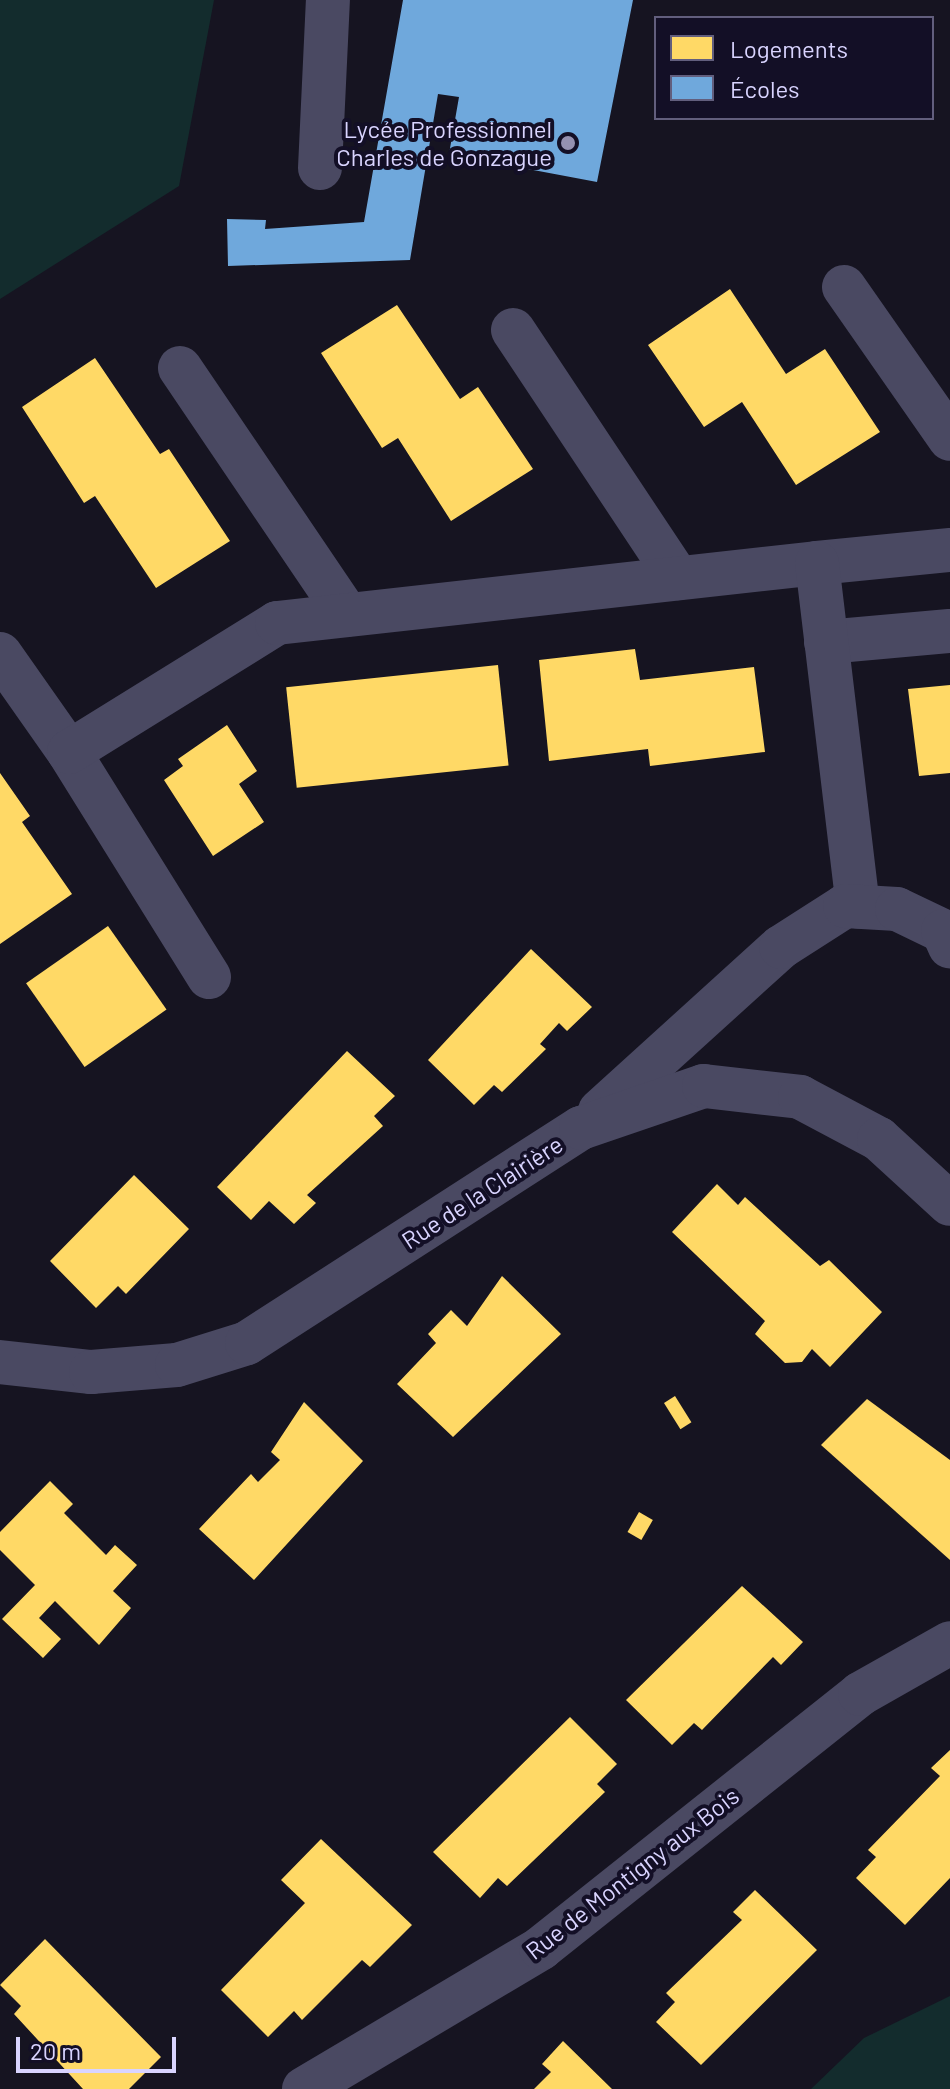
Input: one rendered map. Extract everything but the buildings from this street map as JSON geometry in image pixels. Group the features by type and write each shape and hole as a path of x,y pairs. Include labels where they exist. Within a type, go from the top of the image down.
{"street":[{"path":"320,168 328,0"},
{"path":"844,287 950,439"},
{"path":"513,330 678,578"},
{"path":"180,368 347,615"},
{"path":"69,752 277,623 950,550"},
{"path":"817,563 858,907"},
{"path":"826,642 950,631"},
{"path":"0,654 69,752 209,977"},
{"path":"581,1128 781,947 845,906 897,909 943,931 950,947"},
{"name":"Rue de la Clairière","path":"0,1362 91,1372 177,1365 247,1343 581,1128 704,1086 800,1097 879,1139 948,1189"},
{"name":"Rue de Montigny aux Bois","path":"304,2089 541,1948 860,1694 950,1643"}],"green space":[{"path":"0,0 214,0 179,186 0,299"},
{"path":"950,1996 950,2089 811,2089 864,2038"}],"place":[{"name":"Lycée Professionnel Charles de Gonzague","path":"568,143"}]}
